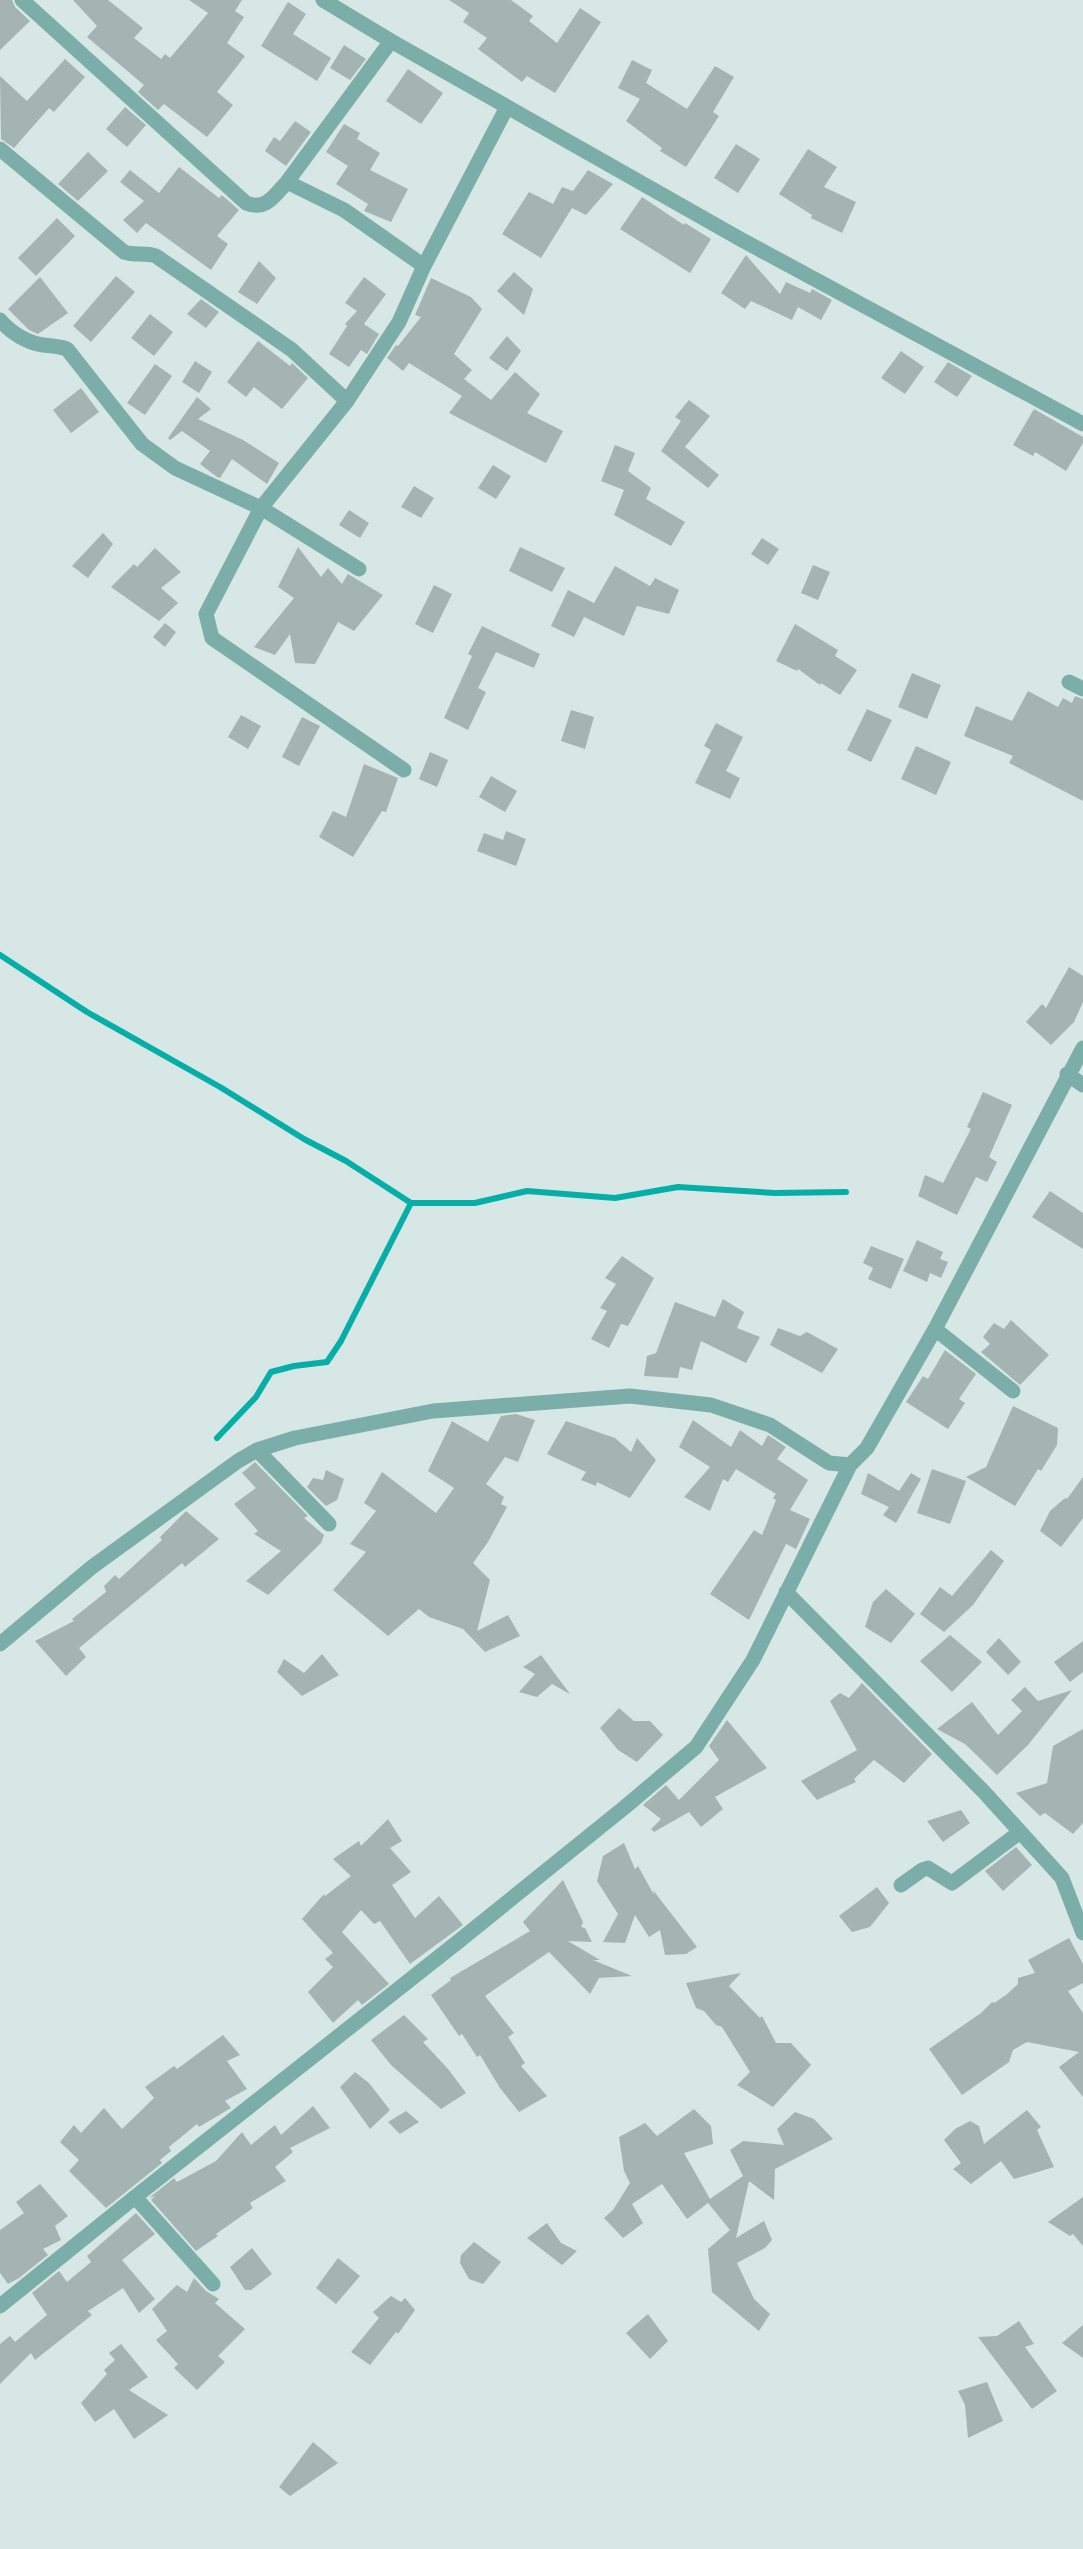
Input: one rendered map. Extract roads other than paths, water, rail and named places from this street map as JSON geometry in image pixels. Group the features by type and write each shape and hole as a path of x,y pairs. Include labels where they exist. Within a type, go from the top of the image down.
{"street":[{"path":"22,0 246,203 261,206 286,182 390,42"},
{"path":"323,0 390,42 752,246 1083,424"},
{"path":"404,770 212,638 206,614 261,508 347,401 399,322 424,266 507,107"},
{"path":"0,149 116,246 130,254 141,253 156,256 292,350 347,401"},
{"path":"286,182 344,210 424,266"},
{"path":"0,320 20,337 41,345 57,345 67,349 142,444 175,468 261,508 358,569"},
{"path":"1069,682 1083,689"},
{"path":"0,2306 625,1808 696,1747 753,1660 850,1465 867,1448 934,1329 1005,1198 1067,1074 1083,1048"},
{"path":"1067,1074 1083,1085"},
{"path":"934,1329 1013,1391"},
{"path":"0,1644 92,1567 238,1461 257,1450 295,1438 433,1411 630,1396 711,1405 770,1425 829,1463 850,1465"},
{"path":"257,1450 329,1524"},
{"path":"786,1592 984,1792 1062,1878 1083,1933"},
{"path":"901,1885 922,1870 928,1869 952,1883 1020,1832"},
{"path":"135,2197 213,2284"}],"waterway":[{"path":"0,955 87,1012 220,1087 304,1139 346,1161 411,1203 475,1203 527,1191 615,1198 678,1187 775,1193 846,1192"},
{"path":"217,1438 256,1397 271,1372 294,1366 327,1362 341,1341 411,1203"}]}
